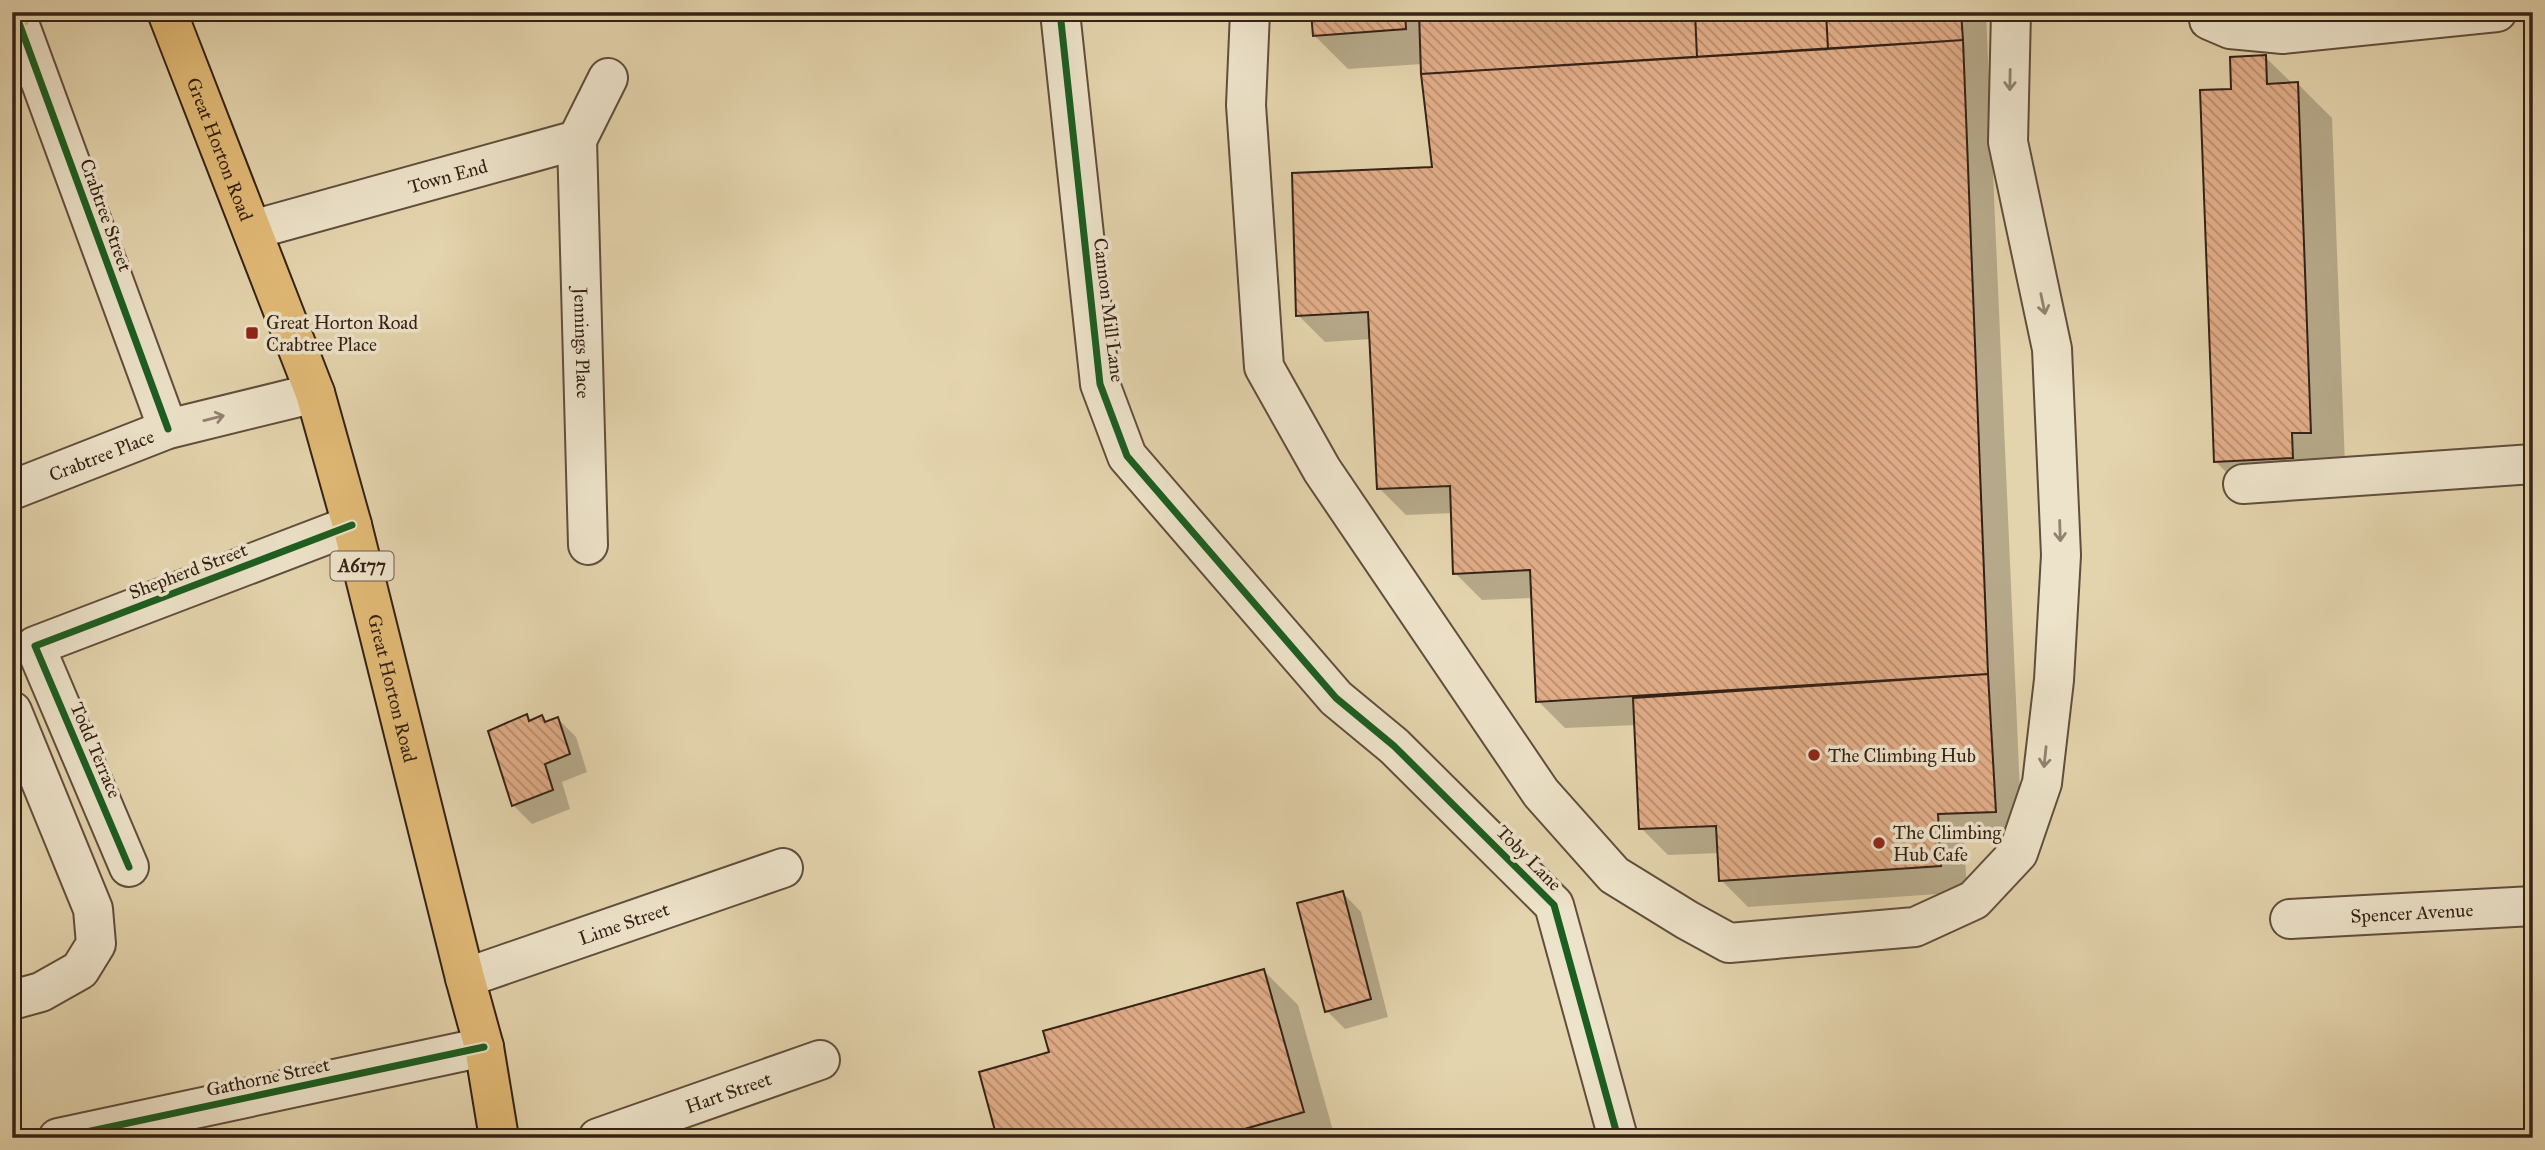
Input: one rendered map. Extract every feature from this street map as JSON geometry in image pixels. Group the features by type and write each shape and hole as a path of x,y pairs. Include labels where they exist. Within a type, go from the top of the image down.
{"main road":[{"name":"Great Horton Road","path":"167,12 315,393 352,525 484,1047 499,1138"}],"street":[{"name":"Crabtree Street","path":"13,12 168,429"},
{"name":"Cannon Mill Lane","path":"1060,12 1100,384 1127,456 1336,698"},
{"path":"1250,12 1245,105 1264,368 1322,470 1541,793 1614,875 1729,943 1915,927 1974,900 2018,853 2042,783 2054,680 2061,541 2052,349 2008,142 2011,12"},
{"path":"2208,12 2209,20 2230,29 2283,34 2497,12"},
{"path":"577,140 608,78"},
{"name":"Town End","path":"252,230 577,140"},
{"name":"Jennings Place","path":"577,140 588,545"},
{"name":"Crabtree Place","path":"12,490 168,429 315,393"},
{"path":"2243,484 2533,464"},
{"name":"Shepherd Street","path":"35,646 352,525"},
{"name":"Todd Terrace","path":"35,646 129,867"},
{"name":"Toby Lane","path":"1336,698 1394,746 1554,905 1618,1138"},
{"path":"12,711 93,909 96,944 80,970 41,992 12,1000"},
{"name":"Lime Street","path":"465,978 783,868"},
{"name":"Spencer Avenue","path":"2290,919 2533,906"},
{"name":"Gathorne Street","path":"58,1138 484,1047"},
{"name":"Hart Street","path":"598,1138 820,1060"}],"building":[{"path":"1311,12 1405,12 1406,29 1313,36"},
{"path":"1419,12 1695,12 1697,57 1421,74"},
{"path":"1695,12 1826,12 1828,49 1697,57"},
{"path":"1826,12 1961,12 1963,40 1828,49"},
{"path":"1963,40 1988,674 1536,702 1530,570 1453,574 1450,486 1377,489 1368,312 1296,316 1292,173 1432,167 1421,74"},
{"path":"2266,55 2267,84 2298,82 2311,433 2292,433 2293,458 2214,462 2200,90 2231,89 2230,57"},
{"name":"The Climbing Hub","path":"1988,674 1996,812 1938,814 1941,866 1719,881 1716,826 1639,829 1633,698"},
{"path":"527,714 529,721 542,715 545,722 558,717 570,754 545,764 553,790 512,806 488,731"},
{"path":"1343,891 1371,999 1325,1012 1297,903"},
{"path":"1264,969 1304,1112 1213,1138 997,1138 979,1072 1049,1052 1043,1031"}],"cycle path":[{"path":"15,12 168,429"},
{"path":"1060,12 1100,384 1127,456 1336,698 1394,746 1554,905 1618,1138"},
{"path":"129,867 35,646 352,525"},
{"path":"58,1138 484,1047"}],"place":[{"name":"Great Horton Road Crabtree Place","path":"252,333"},
{"name":"The Climbing Hub","path":"1814,755"},
{"name":"The Climbing Hub Cafe","path":"1879,843"}]}
